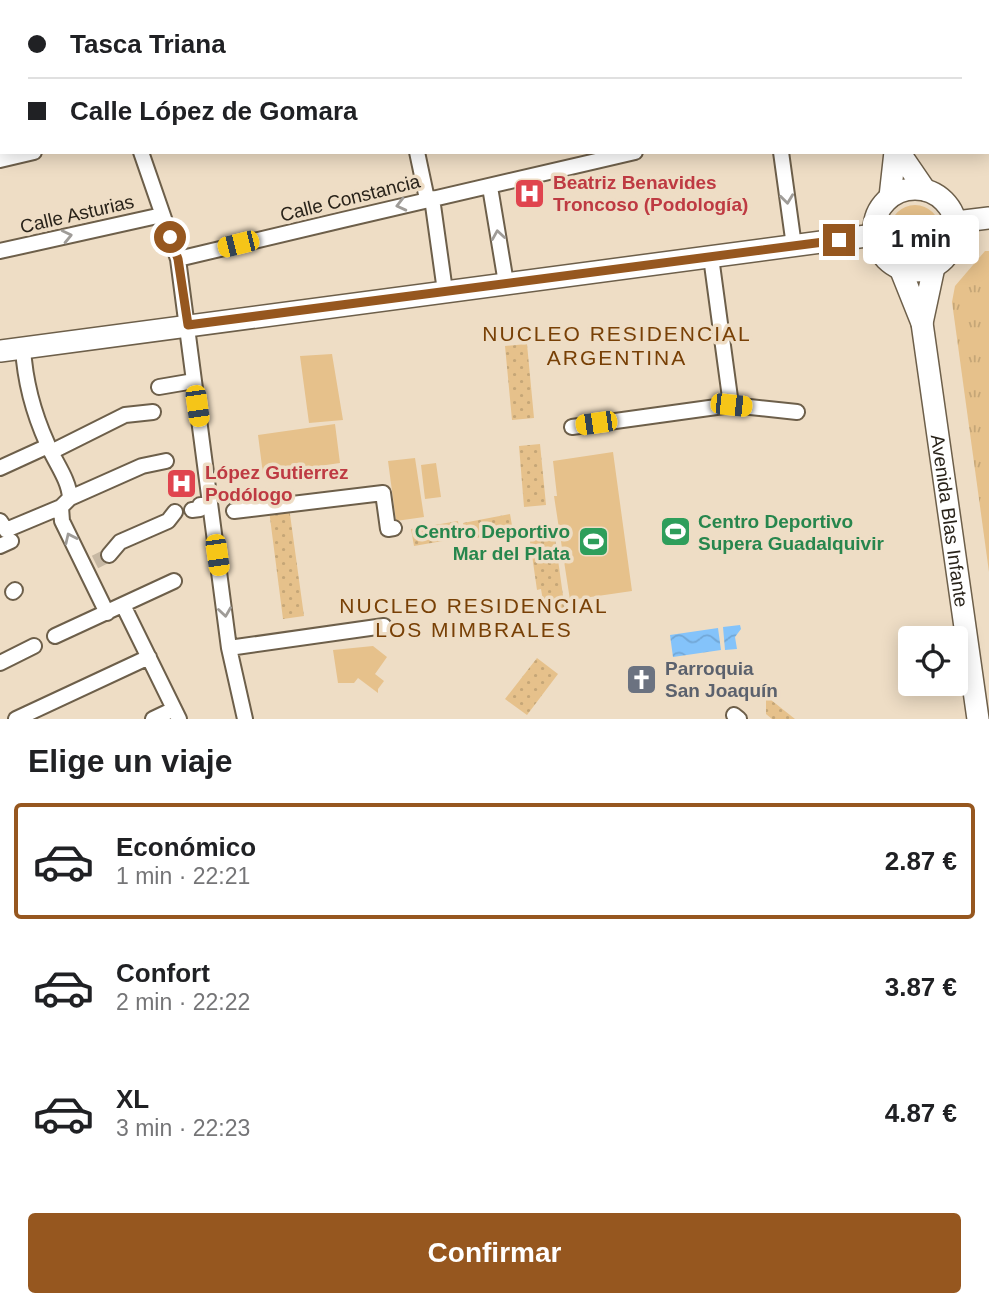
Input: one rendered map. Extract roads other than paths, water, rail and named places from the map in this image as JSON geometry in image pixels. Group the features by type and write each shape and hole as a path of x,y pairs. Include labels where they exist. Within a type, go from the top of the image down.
{"main road":[{"path":"890,197 897,154"},
{"path":"898,154 925,190"},
{"path":"913,188 925,190 939,196 950,208 956,222 952,248 945,259 934,267 917,271 900,268 888,261 879,249 874,235 875,221 880,208 890,197 913,188"},
{"path":"956,222 989,218"},
{"path":"0,351 874,235"},
{"name":"Avenida Blas Infante","path":"922,323 934,267"},
{"name":"Avenida Blas Infante","path":"900,268 922,323 978,719"}],"street":[{"path":"0,160 26,154"},
{"path":"142,154 178,259 229,648 245,719"},
{"path":"418,154 430,198 445,291"},
{"name":"Calle Constancia","path":"178,259 627,154"},
{"path":"782,154 794,246"},
{"path":"490,187 506,284"},
{"name":"Calle Asturias","path":"0,251 162,215"},
{"path":"711,257 731,405"},
{"path":"23,348 27,415 70,489 62,520 89,565 107,613"},
{"path":"159,387 194,381"},
{"path":"572,427 731,405 797,412"},
{"path":"0,468 125,415 153,412"},
{"path":"0,521 6,530 142,466 166,461"},
{"path":"234,511 383,493 388,529 394,528"},
{"path":"192,510 200,509 200,505 210,505"},
{"path":"109,555 120,542 168,521 175,512"},
{"path":"55,636 174,581"},
{"path":"123,605 176,714 153,719"},
{"path":"229,648 384,626"},
{"path":"0,663 34,646"},
{"path":"16,719 149,657"}],"water":[{"path":"740,625 741,629 735,637 737,649 725,650 723,627"},
{"path":"718,628 721,650 673,657 670,635"}],"tunnel":[{"path":"95,562 109,555"}],"place":[{"name":"Beatriz Benavides Troncoso (Podología)","path":"530,193"},
{"name":"López Gutierrez Podólogo","path":"182,483"},
{"name":"Centro Deportivo Supera Guadalquivir","path":"675,532"},
{"name":"Centro Deportivo Mar del Plata","path":"593,542"},
{"name":"Parroquia San Joaquín","path":"642,679"}],"district":[{"name":"NUCLEO RESIDENCIAL ARGENTINA","path":"617,345"},
{"name":"NUCLEO RESIDENCIAL LOS MIMBRALES","path":"474,617"}]}
